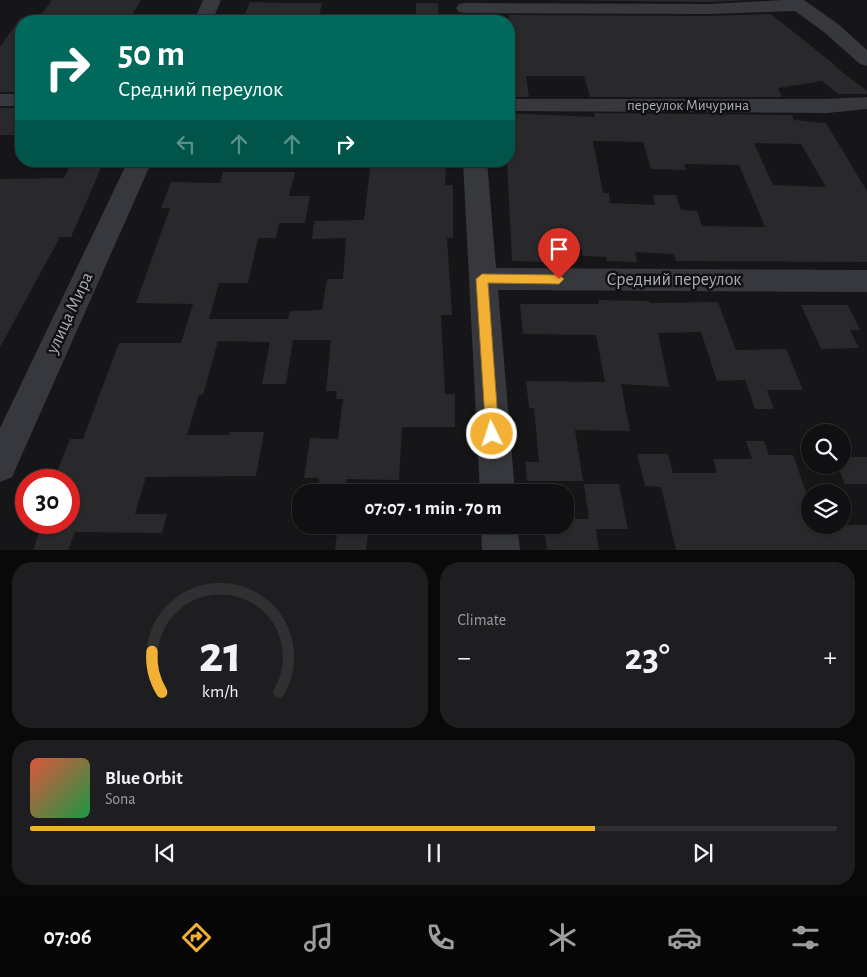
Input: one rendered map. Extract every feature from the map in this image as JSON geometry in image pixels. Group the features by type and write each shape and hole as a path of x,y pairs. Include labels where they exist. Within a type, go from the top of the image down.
{"street":[{"path":"206,15 212,0"},
{"path":"466,10 710,9 795,2 831,28 867,60"},
{"path":"0,100 15,100"},
{"name":"переулок Мичурина","path":"515,105 827,106 867,103"},
{"name":"улица Мира","path":"0,465 137,167"},
{"path":"475,167 496,484"},
{"name":"Средний переулок","path":"482,279 867,281"},
{"path":"500,534 501,550"}],"building":[{"path":"52,0 141,0 132,15 41,15"},
{"path":"539,0 749,0 710,2"},
{"path":"250,2 322,3 319,15 245,15"},
{"path":"416,3 438,3 439,15 416,15"},
{"path":"771,14 867,91 867,94 838,94 822,81 778,88 782,97 590,97 584,76 526,76 529,97 515,97 515,15 710,16"},
{"path":"15,26 15,92 0,92 0,47"},
{"path":"0,108 15,108 15,135 0,135"},
{"path":"515,113 595,117 594,113 792,115 794,120 826,123 867,191 867,262 676,261 674,254 635,252 637,262 607,261 606,257 583,256 581,249 542,248 544,262 512,261 507,167 515,167","holes":["593,141 643,142 651,169 686,170 684,164 739,165 765,227 702,226 697,211 681,210 676,195 653,195 655,205 610,203 609,193 603,193","754,143 801,144 826,187 773,185"]},
{"path":"70,167 101,167 71,237 60,237 0,347 0,179 64,178"},
{"path":"370,167 446,167 445,185 453,185 453,238 447,238 452,315 441,315 445,394 455,394 455,427 402,427 399,480 346,479 346,484 318,484 319,478 304,478 310,438 338,439 343,399 336,399 337,391 326,391 331,340 293,340 286,384 262,384 270,342 218,341 203,395 199,395 187,435 229,435 230,432 264,432 256,476 146,477 135,514 167,514 162,533 80,532 80,469 58,469 70,439 83,439 119,343 181,343 193,304 136,303 170,208 161,208 171,182 220,183 223,172 295,172 289,196 310,196 305,223 279,223 276,238 258,238 248,283 219,283 209,319 288,319 290,311 322,310 327,279 343,279 346,238 312,239 314,221 364,220"},
{"path":"598,300 649,301 650,303 718,302 736,350 786,349 803,390 767,390 774,409 755,409 745,380 717,381 701,332 658,333 669,387 621,384 630,431 575,430 583,481 527,481 525,462 539,462 534,408 529,408 526,381 605,382 596,335 523,334 520,304 599,304"},
{"path":"801,305 848,305 860,330 850,330 859,348 821,349"},
{"path":"746,441 764,441 769,455 793,455 803,484 801,484 801,534 851,534 851,525 867,525 867,550 676,550 661,487 645,486 637,454 668,454 673,473 717,473 713,459 752,459"},
{"path":"851,457 867,457 867,484 845,484 841,474 851,474"},
{"path":"584,484 619,484 628,529 596,529 599,550 547,550 545,534 574,534 574,519 589,519"},
{"path":"39,534 74,534 68,550 33,550"},
{"path":"337,534 368,534 366,550 335,550"}],"route":[{"path":"492,434 482,279 559,279"}]}
